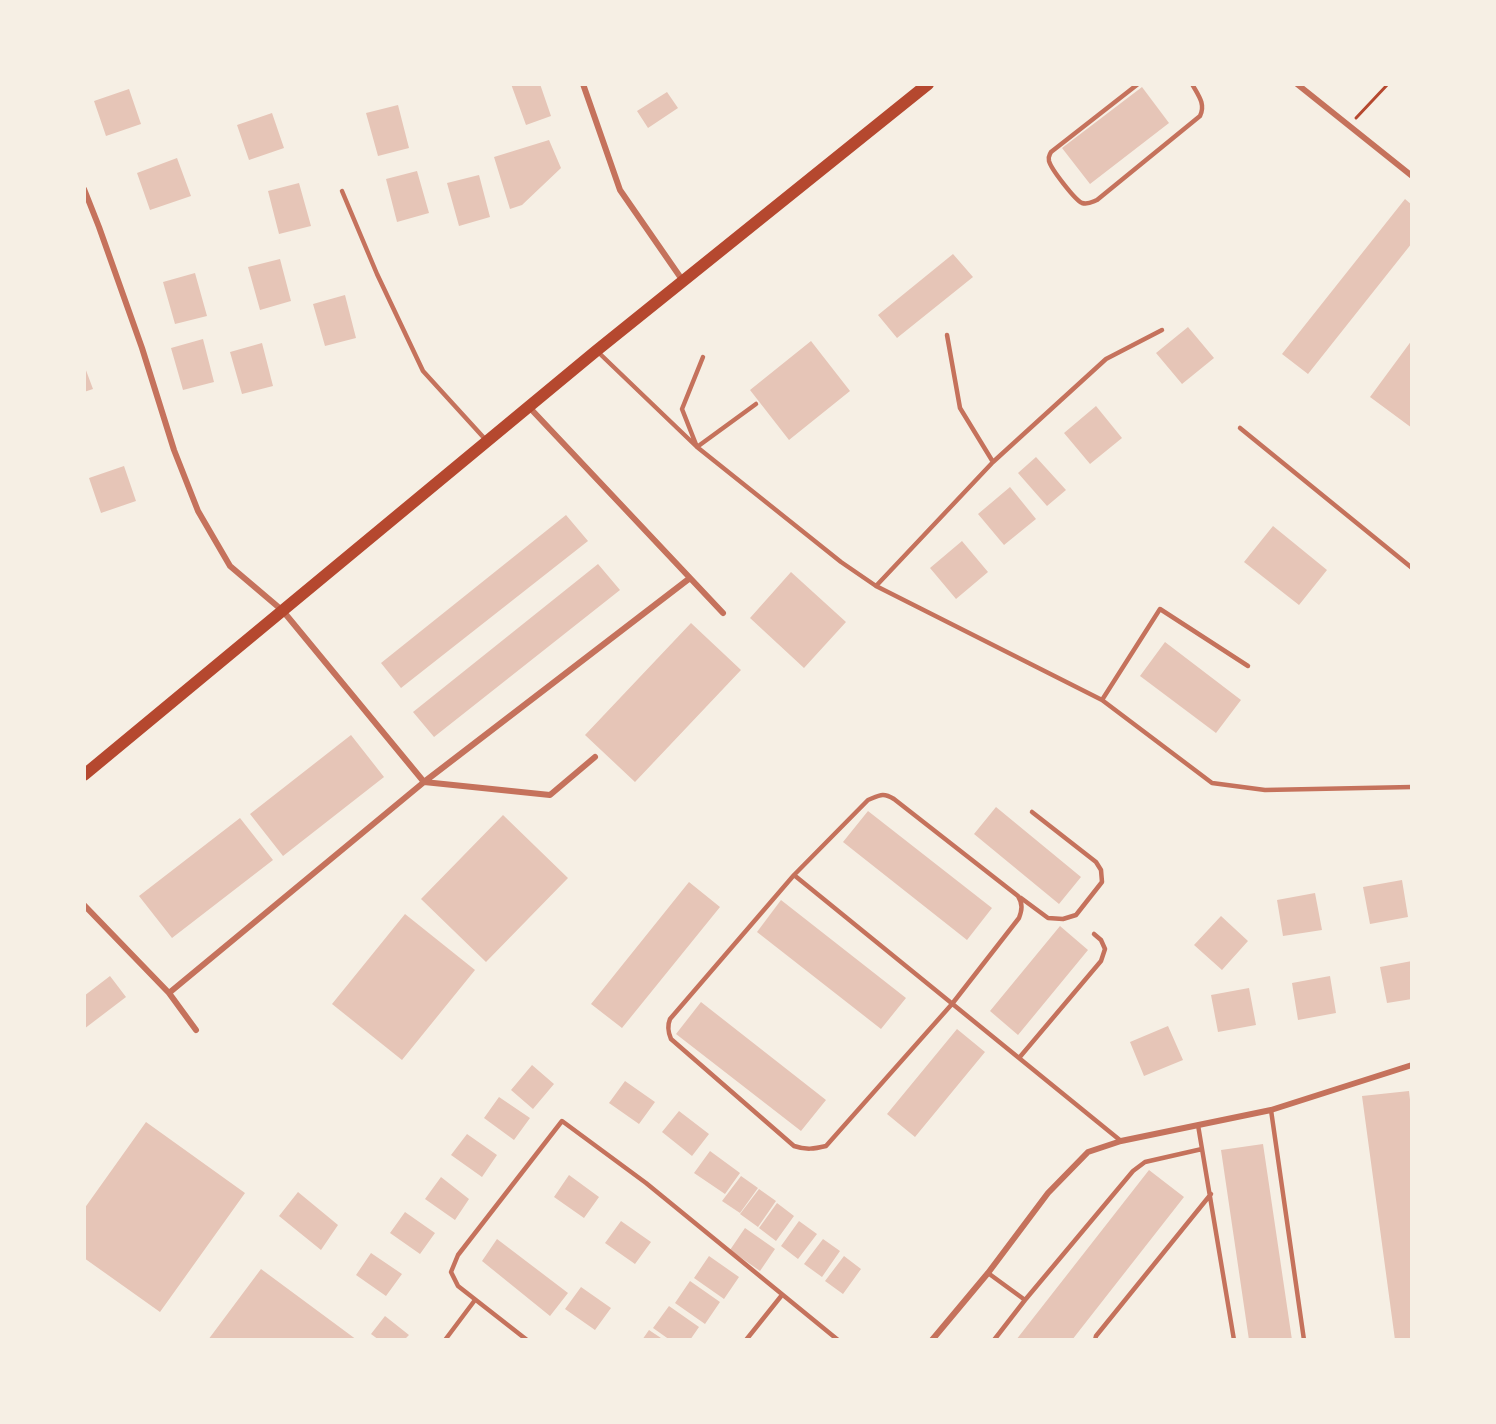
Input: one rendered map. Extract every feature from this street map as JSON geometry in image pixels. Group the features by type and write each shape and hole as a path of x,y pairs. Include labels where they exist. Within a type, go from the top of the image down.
{"main road":[{"path":"84,775 528,406 928,84"}],"street":[{"path":"583,84 620,190 683,281"},
{"path":"1298,84 1412,176"},
{"path":"84,189 134,326 174,450 198,511 230,566 282,612 424,782 550,795 595,757"},
{"path":"528,406 723,613"},
{"path":"169,993 424,782 690,578"},
{"path":"84,905 169,993 196,1030"},
{"path":"932,1340 988,1273 1048,1193 1088,1152 1121,1141 1271,1110 1412,1065"}],"lane":[{"path":"1138,84 1051,152 1048,157 1054,170 1076,199 1082,203 1089,204 1097,200 1200,116 1203,109 1202,101 1192,84"},
{"path":"342,191 377,274 423,371 487,441"},
{"path":"876,586 993,462 1106,359 1162,330"},
{"path":"947,335 960,408 993,462"},
{"path":"596,351 697,447 841,562 876,586 1102,700 1212,783 1265,790 1412,787"},
{"path":"697,447 682,409 702,357"},
{"path":"697,447 756,404"},
{"path":"1240,428 1412,568"},
{"path":"1102,700 1160,609 1248,666"},
{"path":"1018,896 1022,902 1019,918 952,1004 826,1146 809,1149 794,1146 671,1039 668,1031 669,1019 794,875 868,800 879,795 887,795 894,799 1048,918 1063,919 1076,915 1102,882 1101,870 1096,862 1032,812"},
{"path":"794,875 1121,1141"},
{"path":"1019,1058 1101,961 1105,949 1101,940 1094,934"},
{"path":"1271,1110 1304,1340"},
{"path":"527,1340 458,1286 451,1272 458,1256 562,1121 646,1183 838,1340"},
{"path":"1198,1125 1234,1340"},
{"path":"994,1340 1133,1171 1145,1162 1202,1149"},
{"path":"1095,1340 1211,1194"},
{"path":"988,1273 1025,1300"},
{"path":"746,1340 782,1294"},
{"path":"445,1340 475,1300"}],"path":[{"path":"1349,125 1388,84"}],"building":[{"path":"511,84 540,84 551,116 526,125"},
{"path":"1142,87 1169,123 1090,184 1062,148"},
{"path":"129,89 141,124 106,136 94,101"},
{"path":"667,92 678,108 648,128 637,111"},
{"path":"398,105 409,148 378,156 366,113"},
{"path":"272,113 284,148 249,160 237,125"},
{"path":"549,140 561,168 522,205 510,209 494,157"},
{"path":"177,158 191,196 150,210 137,173"},
{"path":"417,171 429,213 397,222 386,179"},
{"path":"479,175 490,217 459,226 447,183"},
{"path":"299,183 311,226 279,234 268,191"},
{"path":"1405,199 1412,205 1412,243 1308,374 1282,354"},
{"path":"953,254 973,277 897,338 878,315"},
{"path":"280,259 291,301 260,310 248,267"},
{"path":"195,273 207,316 175,324 163,282"},
{"path":"345,295 356,338 325,346 313,304"},
{"path":"1188,327 1214,358 1182,384 1156,353"},
{"path":"203,339 214,382 183,390 171,348"},
{"path":"1412,340 1412,428 1370,397"},
{"path":"811,341 850,391 789,440 750,390"},
{"path":"262,343 273,386 242,394 230,352"},
{"path":"84,365 93,389 84,392"},
{"path":"1096,406 1122,438 1090,464 1064,433"},
{"path":"1036,457 1066,490 1047,506 1018,473"},
{"path":"124,466 136,501 101,513 89,478"},
{"path":"1010,487 1036,519 1004,545 978,514"},
{"path":"566,515 588,541 401,688 381,663"},
{"path":"1273,526 1327,570 1299,605 1244,562"},
{"path":"962,541 988,572 956,599 930,568"},
{"path":"598,564 620,590 434,737 413,712"},
{"path":"791,572 846,622 804,668 750,618"},
{"path":"691,623 741,670 635,782 585,735"},
{"path":"1165,642 1241,700 1216,733 1140,676"},
{"path":"351,735 384,777 283,856 250,814"},
{"path":"996,807 1081,877 1059,904 974,834"},
{"path":"868,811 992,908 967,940 843,842"},
{"path":"503,815 568,878 486,962 421,899"},
{"path":"240,818 273,860 172,938 139,896"},
{"path":"1402,880 1408,917 1370,924 1363,887"},
{"path":"689,882 720,907 622,1028 591,1004"},
{"path":"1315,893 1322,930 1283,936 1277,900"},
{"path":"781,900 906,998 881,1029 757,932"},
{"path":"405,914 475,970 402,1060 332,1004"},
{"path":"1221,916 1248,941 1222,970 1194,945"},
{"path":"1060,926 1088,950 1018,1035 990,1011"},
{"path":"1412,961 1412,999 1387,1003 1380,967"},
{"path":"110,976 126,997 84,1029 84,996"},
{"path":"1330,976 1336,1013 1298,1020 1292,983"},
{"path":"1249,988 1256,1025 1218,1032 1211,995"},
{"path":"701,1002 826,1100 801,1131 676,1034"},
{"path":"1168,1026 1183,1060 1144,1076 1130,1042"},
{"path":"957,1029 985,1052 915,1137 887,1114"},
{"path":"532,1065 554,1084 533,1109 511,1090"},
{"path":"625,1081 655,1102 639,1124 609,1103"},
{"path":"1409,1091 1412,1117 1412,1340 1395,1340 1362,1096"},
{"path":"499,1097 530,1118 514,1140 484,1118"},
{"path":"679,1111 709,1134 692,1156 662,1132"},
{"path":"146,1122 245,1193 160,1312 84,1258 84,1209"},
{"path":"467,1134 497,1155 482,1177 451,1155"},
{"path":"1263,1144 1292,1340 1249,1340 1221,1150"},
{"path":"710,1151 740,1173 725,1194 694,1173"},
{"path":"1149,1170 1184,1197 1072,1340 1016,1340"},
{"path":"569,1175 599,1197 584,1218 554,1197"},
{"path":"741,1176 758,1188 740,1213 722,1201"},
{"path":"441,1177 469,1199 455,1220 425,1199"},
{"path":"759,1189 776,1201 758,1227 740,1214"},
{"path":"298,1192 338,1225 321,1250 279,1216"},
{"path":"777,1203 794,1216 776,1241 759,1228"},
{"path":"405,1212 435,1233 420,1254 390,1233"},
{"path":"621,1221 651,1242 635,1264 605,1243"},
{"path":"799,1221 817,1234 798,1259 781,1246"},
{"path":"745,1228 775,1249 760,1271 730,1250"},
{"path":"497,1239 568,1293 550,1316 482,1261"},
{"path":"823,1239 840,1251 822,1277 804,1264"},
{"path":"371,1253 402,1274 386,1296 356,1275"},
{"path":"709,1256 739,1277 724,1299 694,1278"},
{"path":"844,1256 861,1269 843,1294 825,1281"},
{"path":"261,1269 357,1340 208,1340"},
{"path":"690,1281 720,1302 705,1324 675,1303"},
{"path":"581,1287 611,1308 595,1330 565,1309"},
{"path":"669,1306 699,1327 690,1340 670,1340 653,1328"},
{"path":"385,1316 409,1335 404,1340 379,1340 371,1334"},
{"path":"649,1330 664,1340 642,1340"}]}
